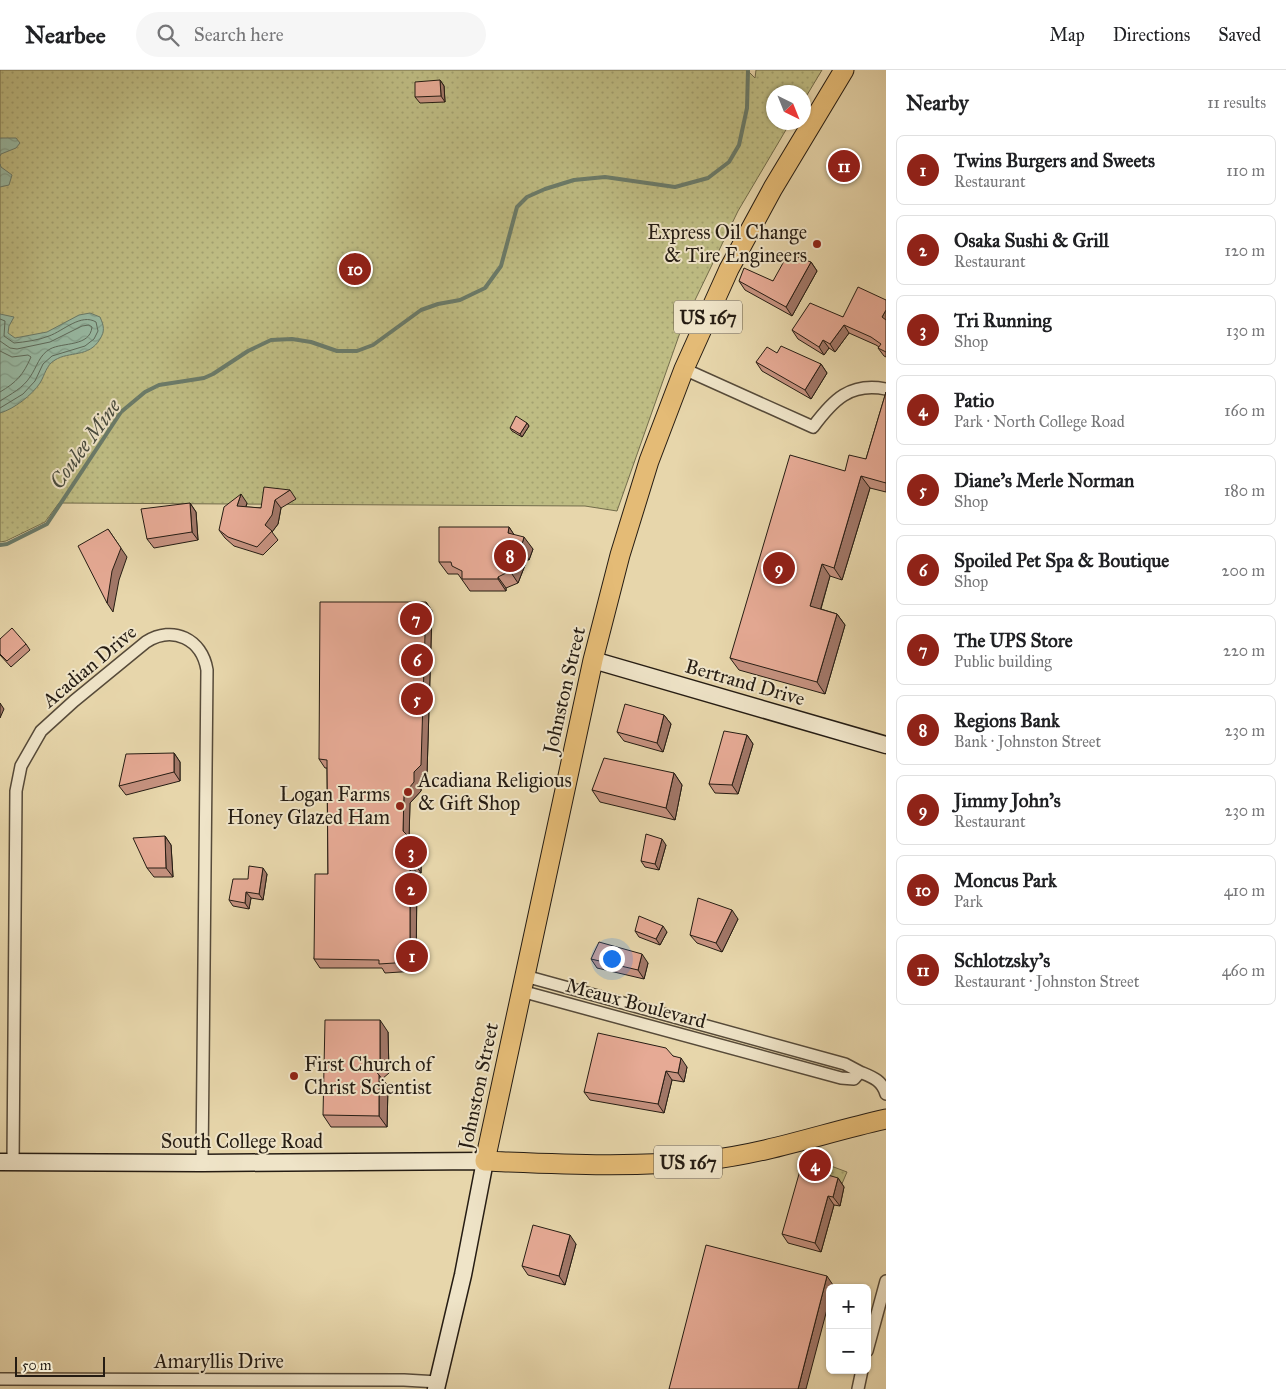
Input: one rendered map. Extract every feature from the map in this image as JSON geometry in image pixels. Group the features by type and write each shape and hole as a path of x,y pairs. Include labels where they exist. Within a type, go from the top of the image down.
{"main road":[{"name":"Johnston Street","path":"437,1386 463,1274 484,1161 593,660 620,555 649,460 684,369 740,248 773,188 844,70"},
{"name":"Bertrand Drive","path":"593,660 886,745"},
{"name":"US 167","path":"484,1161 609,1165 670,1164 710,1160 744,1154 844,1128 886,1120"},
{"name":"South College Road","path":"7,1162 484,1161"}],"street":[{"path":"684,369 813,427 828,406 850,391 873,388 886,389"},
{"name":"Acadian Drive","path":"7,1162 18,777 24,760 41,731 74,701 146,642 170,633 190,641 200,649 206,660 207,670 202,1163"},
{"name":"Meaux Boulevard","path":"523,983 745,1036 845,1064 878,1080 883,1085 886,1094"},
{"name":"Meaux Boulevard","path":"523,983 741,1052 841,1078 854,1078 860,1072"},
{"path":"741,1052 745,1036"},
{"path":"871,1338 884,1297 886,1281"},
{"path":"858,1389 861,1374"},
{"name":"Amaryllis Drive","path":"0,1379 404,1380 437,1386"}],"shaded area":[{"path":"0,70 747,70 755,78 756,70 822,70 811,88 811,85 766,85 766,130 786,130 738,211 682,327 617,511 585,506 59,503 45,522 6,541 0,542"},
{"path":"807,1157 847,1172 841,1186 800,1174"}],"water":[{"path":"0,138 16,138 20,143 16,148 0,156"},
{"path":"0,164 1,167 12,175 9,185 0,187"},
{"path":"90,313 100,317 103,326 103,333 95,345 85,352 61,357 52,362 40,383 32,392 17,405 0,413 0,314 14,317 9,326 8,333 15,338 47,332 79,315"}],"building":[{"path":"440,80 441,96 415,97 415,82"},
{"path":"788,254 811,262 786,307 739,281 744,268 773,281"},
{"path":"858,287 886,300 886,310 882,317 886,320 886,352 878,348 881,344 871,337 844,325 830,344 823,340 819,347 792,330 810,303 843,317"},
{"path":"781,346 821,364 805,390 756,362 767,347 777,353"},
{"path":"886,392 886,483 861,476 834,568 822,564 810,606 837,614 817,682 730,658 790,455 845,471 849,455 866,459"},
{"path":"516,416 527,423 520,434 510,428"},
{"path":"264,487 290,490 275,500 272,515 265,525 272,531 257,547 228,537 219,530 224,507 241,494 237,506 261,508"},
{"path":"190,503 192,532 147,539 141,509"},
{"path":"439,527 509,527 508,533 524,537 510,571 498,577 498,579 462,579 462,571 452,566 451,562 439,562"},
{"path":"108,529 121,548 112,571 107,603 78,546"},
{"path":"320,602 426,602 421,765 414,772 414,782 404,794 403,831 410,838 415,838 415,864 410,864 410,962 379,964 379,960 314,959 315,874 328,874 327,760 319,759"},
{"path":"12,628 26,644 7,661 0,654 0,639"},
{"path":"625,704 664,715 657,743 617,732"},
{"path":"724,731 747,735 732,785 709,784"},
{"path":"174,753 174,772 119,786 126,754"},
{"path":"604,758 674,773 666,808 592,790"},
{"path":"646,834 662,839 655,864 641,861"},
{"path":"165,836 166,868 147,868 133,838"},
{"path":"249,866 263,868 259,894 246,892 245,903 229,900 233,879 248,879"},
{"path":"698,898 732,910 716,943 690,935"},
{"path":"639,916 663,926 656,939 635,931"},
{"path":"599,942 642,954 638,970 591,959"},
{"path":"325,1020 380,1020 380,1061 373,1068 379,1075 379,1116 323,1115"},
{"path":"598,1033 666,1048 673,1056 681,1058 678,1073 666,1071 658,1104 584,1092"},
{"path":"801,1167 838,1178 833,1197 828,1196 815,1243 782,1234"},
{"path":"533,1225 570,1235 559,1276 522,1266"},
{"path":"706,1245 827,1276 798,1389 669,1389"}],"waterway":[{"name":"Coulee Mine","path":"0,545 7,544 47,524 121,412 145,392 159,385 204,378 248,351 271,340 292,339 311,342 337,351 357,351 373,345 421,310 438,304 460,300 485,288 501,266 517,207 527,197 545,189 574,180 605,177 675,187 708,178 729,162 739,145 747,108 748,70"}],"place":[{"name":"Schlotzsky's","path":"844,166"},
{"name":"Express Oil Change & Tire Engineers","path":"817,244"},
{"name":"Moncus Park","path":"355,269"},
{"name":"Regions Bank","path":"510,556"},
{"name":"Jimmy John's","path":"779,568"},
{"name":"The UPS Store","path":"416,619"},
{"name":"Spoiled Pet Spa & Boutique","path":"417,660"},
{"name":"Diane's Merle Norman","path":"417,699"},
{"name":"Acadiana Religious & Gift Shop","path":"408,792"},
{"name":"Logan Farms Honey Glazed Ham","path":"400,806"},
{"name":"Tri Running","path":"411,852"},
{"name":"Osaka Sushi & Grill","path":"411,889"},
{"name":"Twins Burgers and Sweets","path":"412,956"},
{"name":"First Church of Christ Scientist","path":"294,1076"},
{"name":"Patio","path":"815,1165"}]}
